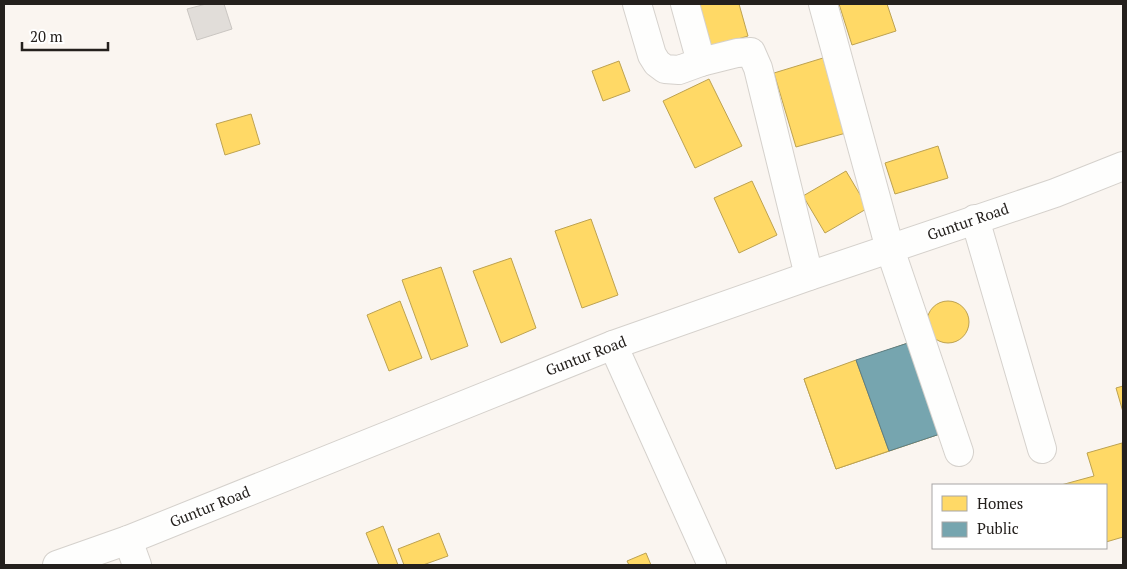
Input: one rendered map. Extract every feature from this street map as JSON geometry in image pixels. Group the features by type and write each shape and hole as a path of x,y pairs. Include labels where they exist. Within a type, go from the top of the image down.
{"street":[{"path":"637,4 652,55 664,69 679,70 701,62 737,53 751,52 758,68 809,276"},
{"path":"685,4 701,62"},
{"path":"823,4 890,249 959,452"},
{"name":"Guntur Road","path":"57,565 128,540 613,345 809,276 1055,193 1123,166"},
{"path":"975,219 1042,449"},
{"path":"613,345 712,565"},
{"path":"128,540 136,565"}],"building: Homes":[{"path":"698,4 739,4 748,36 711,47"},
{"path":"839,4 887,4 896,31 852,45"},
{"path":"823,58 846,133 796,147 774,73"},
{"path":"619,61 630,91 603,101 592,71"},
{"path":"709,79 742,146 695,168 663,101"},
{"path":"251,114 260,144 225,155 216,124"},
{"path":"938,146 948,178 895,194 885,163"},
{"path":"846,171 868,208 825,233 803,196"},
{"path":"752,181 777,235 739,253 714,198"},
{"path":"591,219 618,295 582,308 555,231"},
{"path":"511,258 536,328 501,343 473,271"},
{"path":"441,267 468,346 431,360 402,280"},
{"path":"400,301 422,358 389,371 367,315"},
{"path":"948,301 963,307 969,322 963,337 948,343 933,337 927,322 933,307"},
{"path":"908,343 940,434 836,469 804,379"},
{"path":"856,360 889,451 836,469 804,379"},
{"path":"1123,386 1123,412 1116,388"},
{"path":"1122,443 1123,537 1107,542 1107,484 1065,484 1094,476 1087,453"},
{"path":"383,526 398,565 379,565 366,533"},
{"path":"439,533 448,556 423,565 404,565 398,549"},
{"path":"646,553 651,565 629,565 627,561"}],"building: Public":[{"path":"908,343 940,434 889,451 856,360"}],"building: Other":[{"path":"206,4 224,4 232,29 197,40 187,9"}]}
